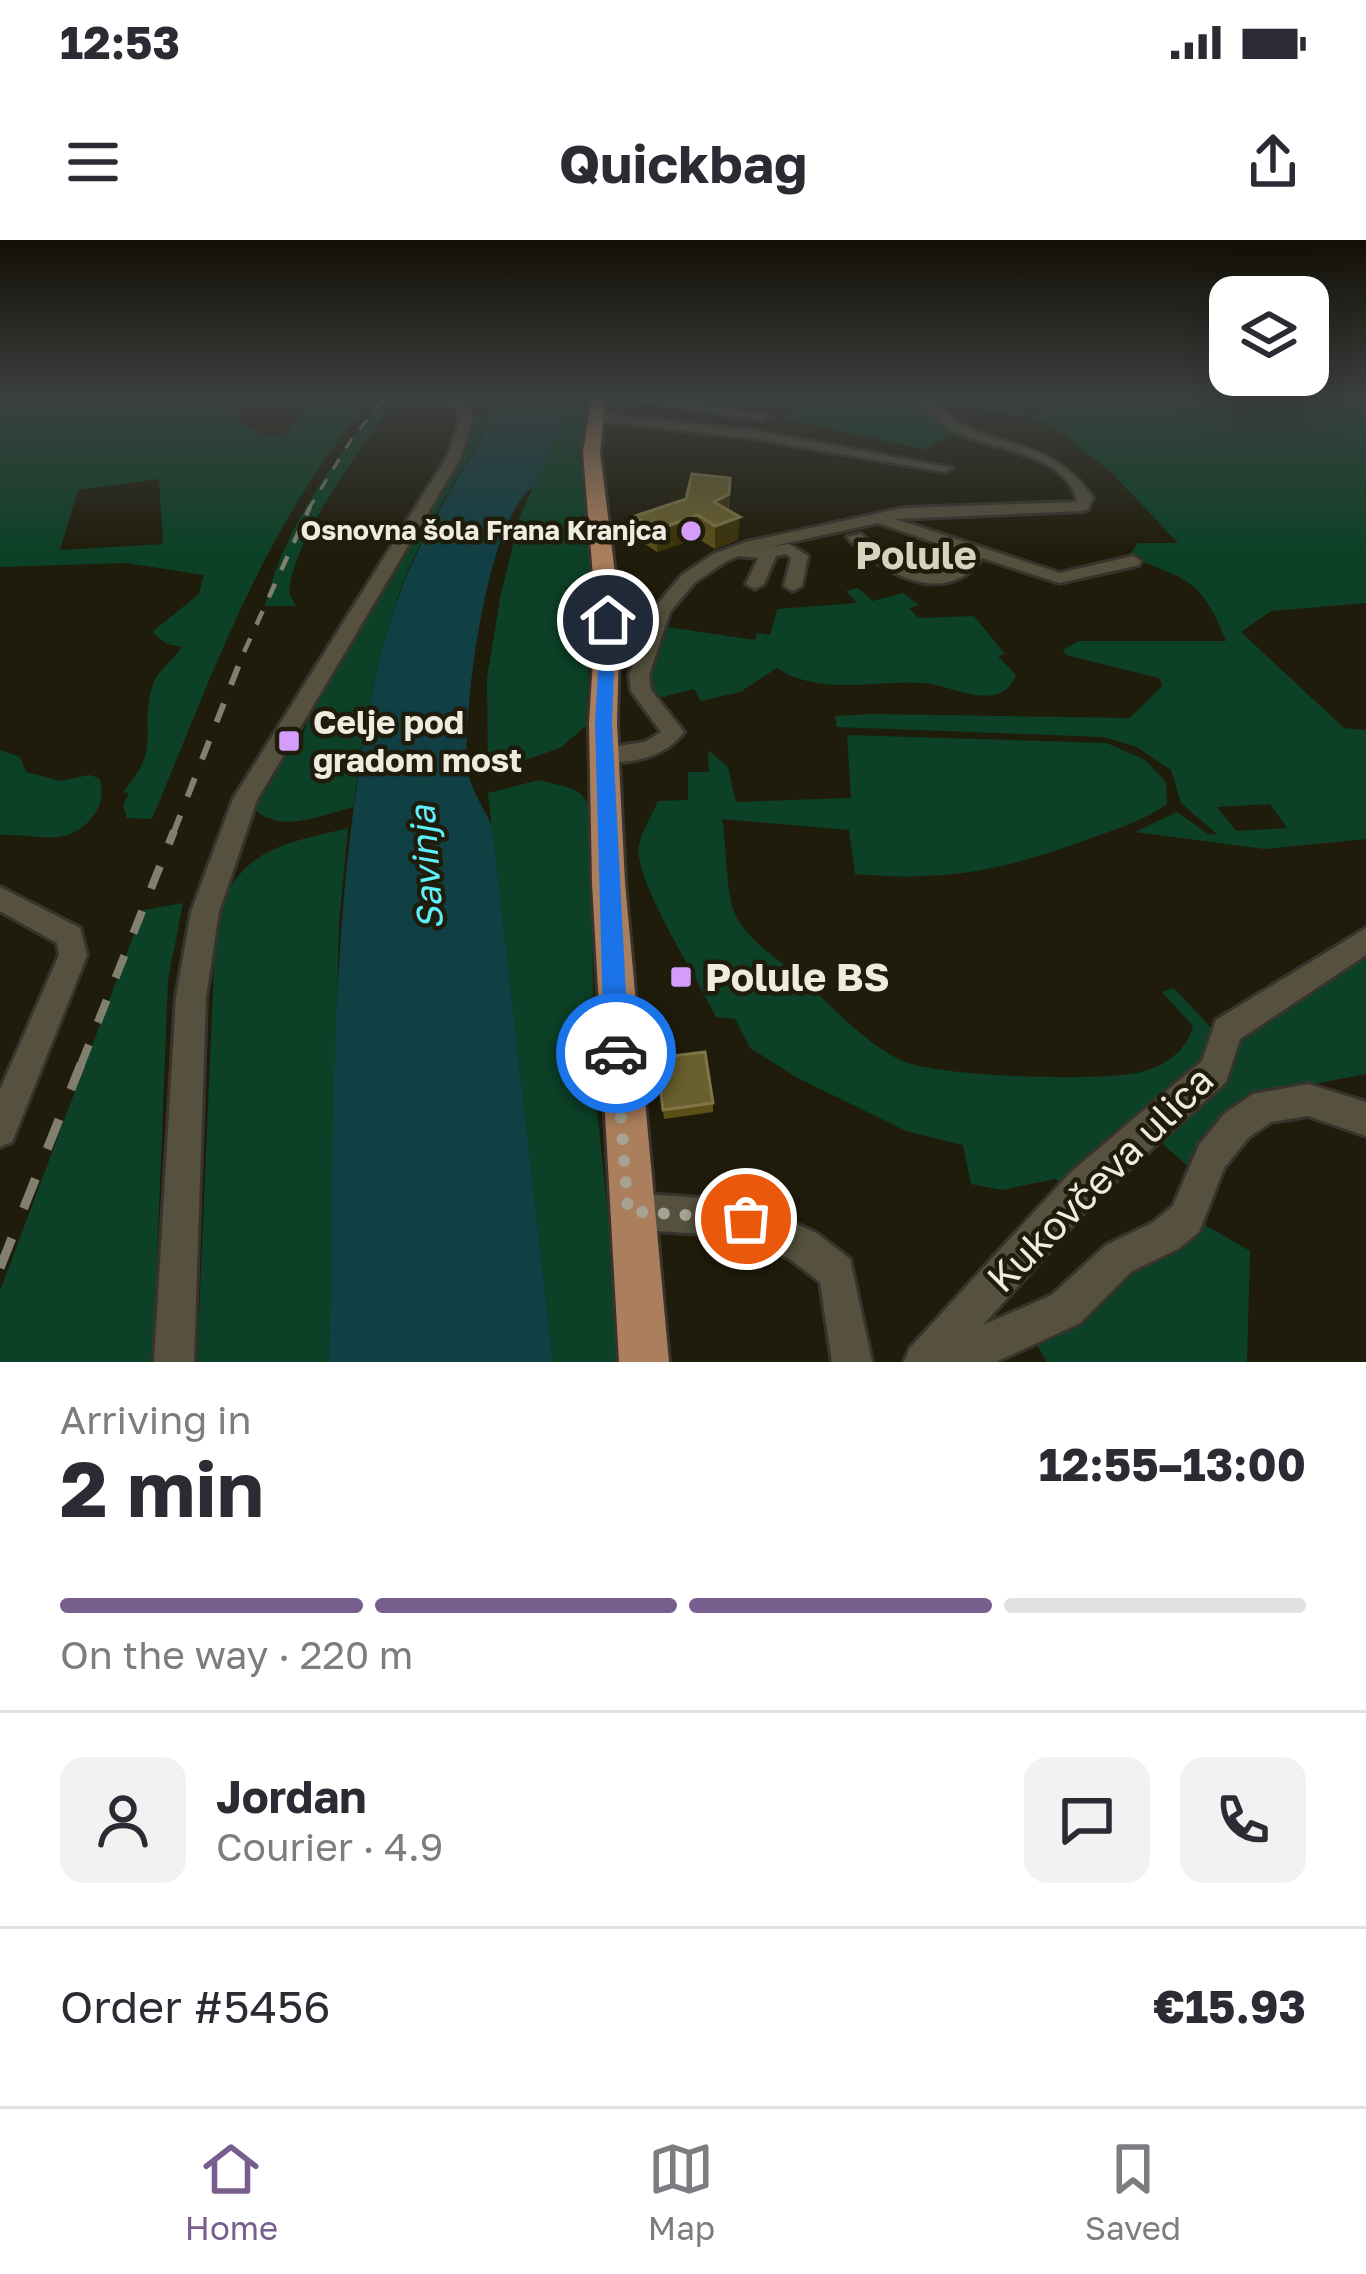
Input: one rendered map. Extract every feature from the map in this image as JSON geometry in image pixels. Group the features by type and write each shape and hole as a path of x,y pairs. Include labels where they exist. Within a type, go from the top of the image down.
{"main road":[{"path":"588,449 590,488 606,566 612,1001 644,1362"}],"street":[{"path":"174,1362 190,997 205,912 244,799 456,449"},
{"path":"839,449 945,468"},
{"path":"606,755 654,748 667,742 673,731 641,691 639,675 661,611 688,579 718,558 746,547 876,520 938,509 1072,510 1083,506 1086,498 1077,478 1060,465 1019,449"},
{"path":"876,520 1059,578 1133,561"},
{"path":"855,537 894,569 914,576 956,574 974,563 978,551"},
{"path":"688,579 740,555 788,549 800,556 793,586"},
{"path":"755,584 769,552"},
{"path":"0,898 70,936 74,955 0,1130"},
{"name":"Kukovčeva ulica","path":"936,1351 1014,1258 1084,1185 1215,1070 1227,1030 1366,940"},
{"name":"Kukovčeva ulica","path":"936,1351 971,1349 1007,1339 1066,1309 1119,1258 1165,1236 1186,1219 1211,1157 1237,1125 1265,1106 1308,1100 1366,1120"},
{"path":"628,1211 746,1219 803,1246 837,1272 852,1362"}],"green space":[{"path":"0,449 333,449 303,493 246,598 152,819 127,818 123,806 129,793 123,792 147,750 153,684 182,647 167,644 152,632 199,594 204,575 126,563 0,567","holes":["159,479 163,544 60,550 78,490"]},
{"path":"345,449 360,449 303,546 289,593 296,606 265,606 284,550"},
{"path":"475,449 410,566 391,617 353,807 301,821 264,816 253,808 254,801 292,746 299,746 316,697 360,628 405,539 462,450"},
{"path":"549,449 580,449 601,603 552,581 602,607 590,640 586,726 560,748 488,773 487,678 519,519"},
{"path":"1082,449 1366,449 1366,603 1271,611 1241,632 1344,728 1366,730 1366,839 1265,849 1135,832 1177,812 1208,834 1218,835 1181,803 1171,770 1137,747 1103,737 837,727 835,716 872,714 1130,718 1162,686 1159,678 1066,655 1063,650 1079,641 1226,641 1208,603 1189,583 1129,556 1138,543 1178,543 1109,470","holes":["1270,804 1287,828 1236,831 1217,807"]},
{"path":"858,588 873,601 903,593 919,605 909,608 918,618 974,616 1005,654 998,656 1016,675 1013,681 1001,693 980,696 924,683 811,682 777,668 740,692 701,701 694,689 655,699 647,687 660,626 755,640 757,633 770,635 777,609 857,603 846,591"},
{"path":"847,735 1107,743 1145,760 1166,782 1167,804 1130,824 1031,858 947,875 855,874 849,830 722,819 730,897 744,928 863,1035 903,1061 950,1071 1021,1076 1141,1072 1174,1056 1190,1035 1193,1026 1162,992 1174,988 1215,1032 1203,1068 1065,1187 1055,1179 1002,1190 971,1184 963,1145 906,1131 798,1078 750,1048 735,1019 716,1017 656,905 640,860 640,839 658,801 688,800 688,772 709,772 708,750 728,767 736,802 851,798"},
{"path":"0,750 20,757 26,772 61,781 89,775 99,778 101,797 93,816 62,836 0,835"},
{"path":"539,780 577,792 590,811 595,1090 623,1362 553,1362 488,793"},
{"path":"348,828 339,923 329,1362 197,1362 216,920 225,896 250,864 283,845"},
{"path":"183,903 168,980 153,1362 0,1362 0,1291 143,910"},
{"path":"1366,949 1366,1074 1314,1084 1210,1136 1189,1167 1159,1141 1237,1033"},
{"path":"1200,1222 1250,1251 1247,1362 1047,1362 1034,1340 1128,1268"}],"water":[{"name":"Savinja","path":"475,449 550,449 535,486 518,504 503,534 491,572 474,661 467,767 492,826 553,1362 329,1362 337,995 358,777 386,636 401,590"}],"building":[{"path":"692,474 730,478 729,494 714,502 740,517 715,526 698,515 657,530 635,516 686,499"},
{"path":"705,1052 713,1103 663,1110 657,1058"}],"railway":[{"path":"308,510 345,449"},
{"path":"244,652 310,507"},
{"path":"173,834 245,649"},
{"path":"80,1067 174,831"},
{"path":"0,1268 81,1064"}],"way so far":[{"path":"616,1053 628,1211 746,1219"}],"place":[{"name":"Osnovna šola Frana Kranjca","path":"691,531"},
{"name":"Celje pod gradom most","path":"289,741"},
{"name":"Polule BS","path":"681,977"}],"district":[{"name":"Polule","path":"916,555"}],"route":[{"path":"608,620 604,723 616,1053"}]}
